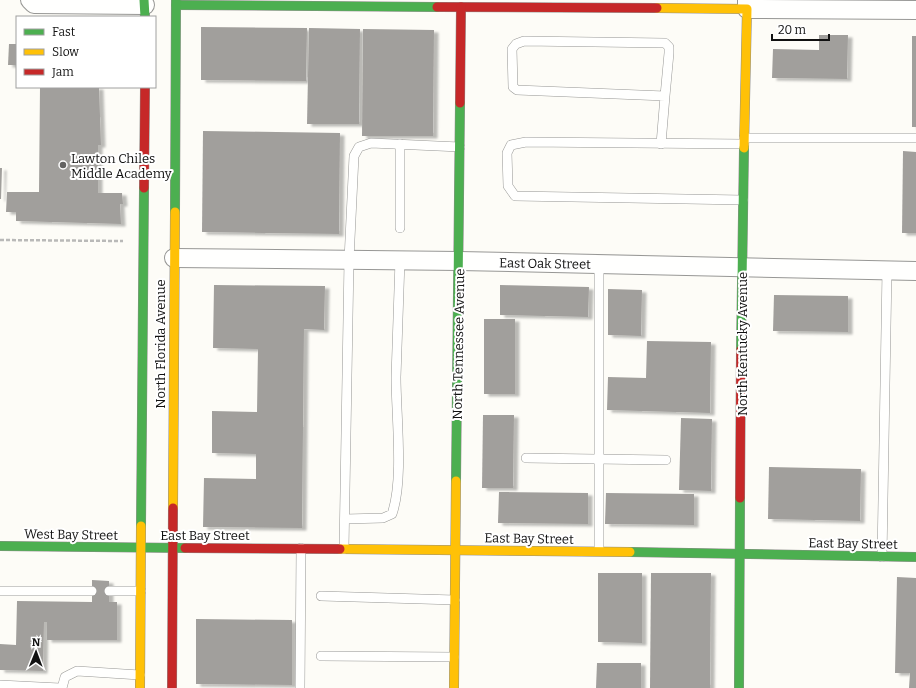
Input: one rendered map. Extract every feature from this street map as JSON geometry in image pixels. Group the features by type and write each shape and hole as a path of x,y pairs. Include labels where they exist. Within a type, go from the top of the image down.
{"street":[{"path":"30,0 34,4 145,7"},
{"path":"176,3 747,5 916,10"},
{"name":"North Florida Avenue","path":"172,688 173,547 169,255 176,3"},
{"name":"North Tennessee Avenue","path":"454,688 461,3"},
{"name":"North Kentucky Avenue","path":"740,688 742,268 747,5"},
{"name":"North Florida Avenue","path":"140,688 145,88"},
{"path":"145,136 154,158"},
{"name":"East Oak Street","path":"169,255 742,268 916,270"},
{"name":"West Bay Street","path":"0,546 142,548"},
{"name":"East Bay Street","path":"142,548 344,548 599,551 916,558"}],"lane":[{"path":"661,144 669,53 669,47 666,43 524,41 516,44 512,49 513,86 517,90 665,96"},
{"path":"743,200 515,196 508,186 507,153 511,145 526,142 661,144 916,138"},
{"path":"344,548 349,260 352,165 356,151 364,144 371,143 460,147"},
{"path":"400,144 400,228"},
{"path":"345,519 383,518 392,514 395,504 397,470 396,377 400,260"},
{"path":"599,264 599,551"},
{"path":"882,557 887,270"},
{"path":"526,458 666,460"},
{"path":"300,688 301,548"},
{"path":"0,591 92,591"},
{"path":"109,591 141,591"},
{"path":"321,596 455,600"},
{"path":"321,656 454,657"},
{"path":"0,685 61,688 65,677 77,671 140,675"}],"path":[{"path":"0,240 126,241"}],"building":[{"path":"201,27 307,28 306,81 201,80"},
{"path":"309,28 360,29 359,124 307,124"},
{"path":"363,29 434,30 433,136 362,136"},
{"path":"819,35 848,35 847,79 772,78 773,49 819,50"},
{"path":"912,36 916,36 916,127 912,127"},
{"path":"9,44 16,44 16,65 8,65"},
{"name":"Lawton Chiles Middle Academy","path":"40,88 99,88 101,145 98,145 98,193 122,193 123,204 120,204 121,224 16,221 16,212 6,212 7,192 39,192"},
{"path":"203,131 340,133 339,234 202,232"},
{"path":"903,151 916,152 916,233 902,233"},
{"path":"0,168 2,168 1,199 0,199"},
{"path":"214,285 325,286 324,330 304,329 302,528 203,527 204,478 256,479 256,454 212,453 212,411 257,412 258,349 213,348"},
{"path":"500,285 589,287 588,317 500,315"},
{"path":"608,289 642,290 641,336 608,335"},
{"path":"774,295 848,296 848,332 773,331"},
{"path":"484,319 515,319 515,394 484,394"},
{"path":"647,341 711,342 710,413 607,410 608,377 646,378"},
{"path":"483,415 514,415 513,488 482,488"},
{"path":"681,418 712,419 711,491 679,490"},
{"path":"769,467 861,469 860,521 768,519"},
{"path":"499,492 588,493 588,524 498,523"},
{"path":"606,493 694,494 694,525 605,524"},
{"path":"598,573 642,573 642,643 598,642"},
{"path":"651,573 711,573 710,688 650,688"},
{"path":"897,577 916,578 916,688 909,688 910,673 895,673"},
{"path":"92,580 109,581 109,602 117,602 117,640 47,640 47,622 44,622 43,671 0,670 0,644 16,645 17,601 92,602"},
{"path":"196,619 292,620 292,685 196,684"},
{"path":"597,663 641,663 641,688 596,688"}],"traffic: fast":[{"path":"144,0 145,16"},
{"path":"175,212 176,0"},
{"path":"176,5 437,7"},
{"path":"456,481 460,103"},
{"path":"741,350 744,148"},
{"path":"141,526 144,188"},
{"path":"739,688 740,498"},
{"path":"0,546 185,548"},
{"path":"630,552 916,557"}],"traffic: slow":[{"path":"657,8 747,9 744,148"},
{"path":"173,508 175,212"},
{"path":"454,688 456,481"},
{"path":"140,688 141,526"},
{"path":"340,549 630,552"}],"traffic: jam":[{"path":"437,7 657,8"},
{"path":"460,103 461,7"},
{"path":"144,188 145,88"},
{"path":"740,498 741,350"},
{"path":"172,688 173,508"},
{"path":"185,548 340,549"}],"place":[{"name":"Lawton Chiles Middle Academy","path":"63,165"}]}
